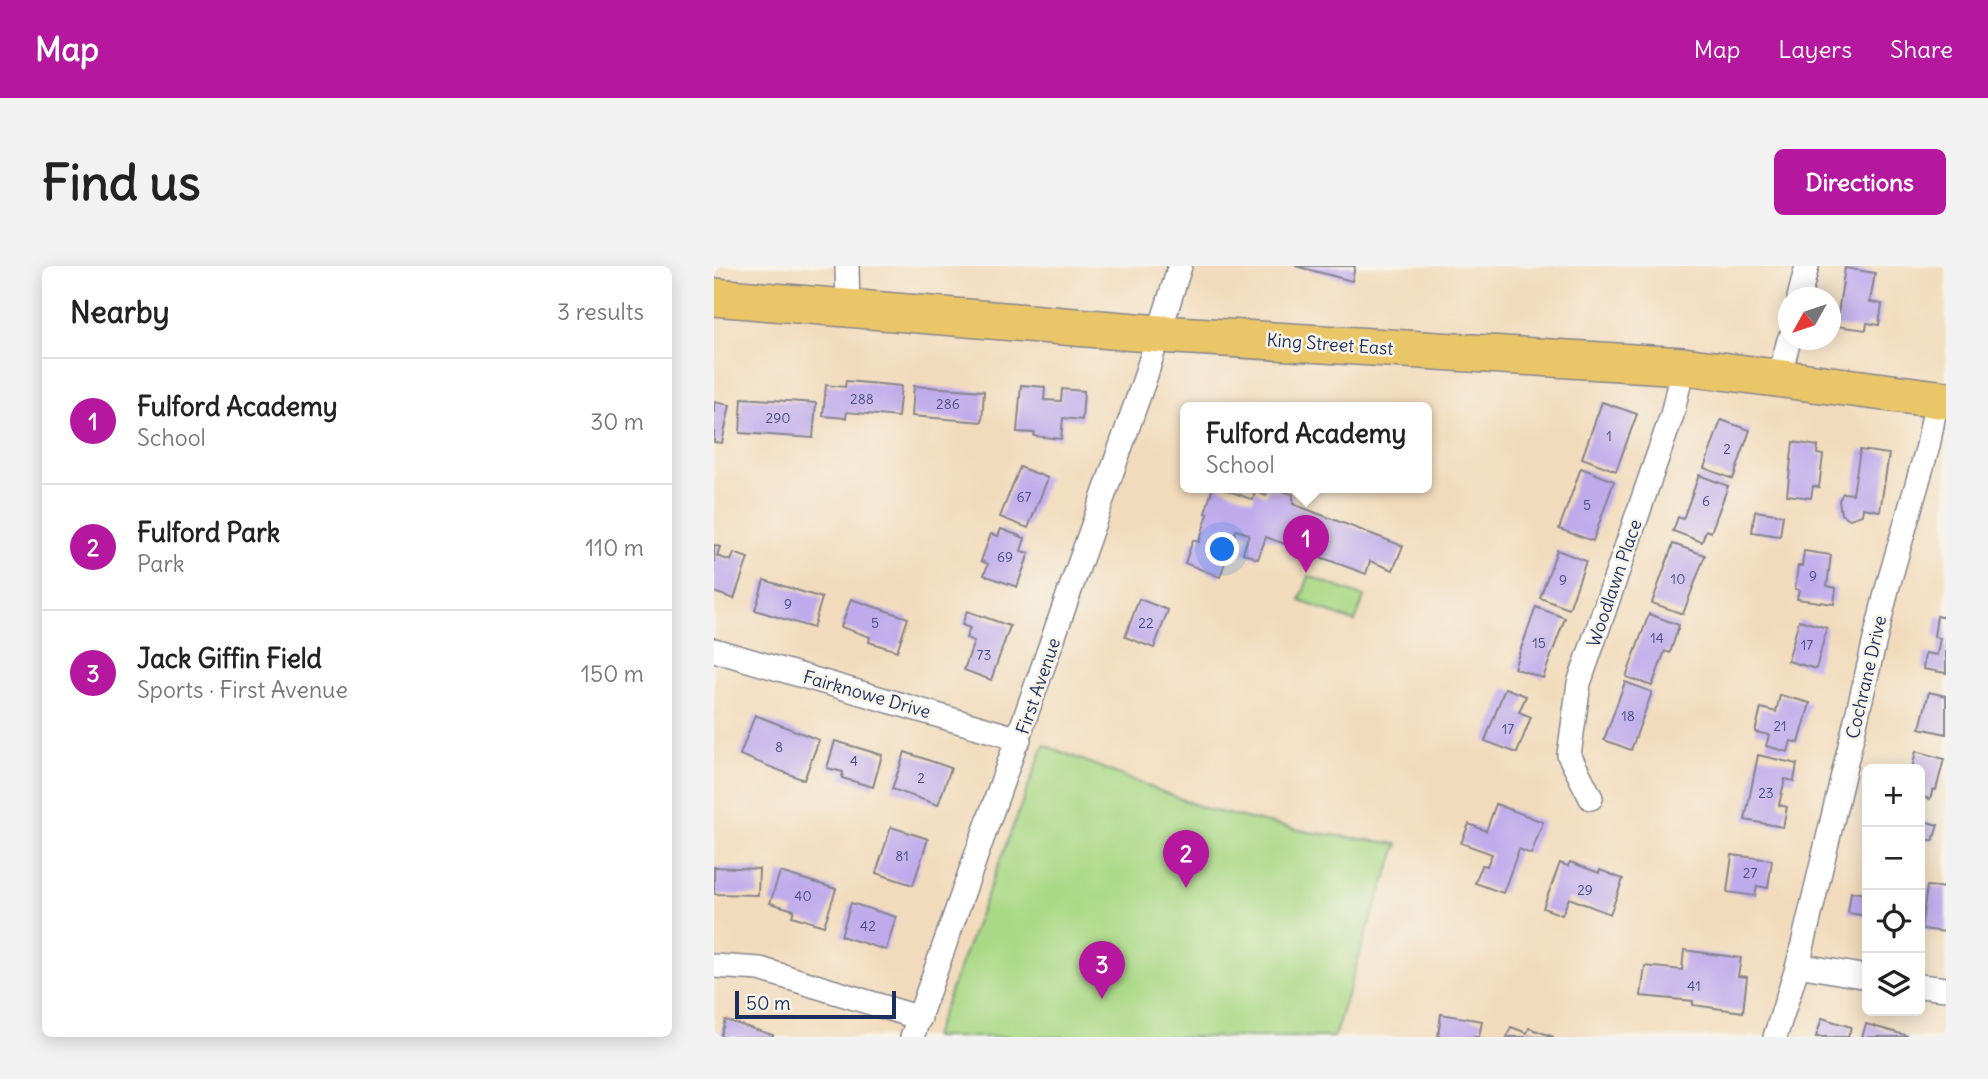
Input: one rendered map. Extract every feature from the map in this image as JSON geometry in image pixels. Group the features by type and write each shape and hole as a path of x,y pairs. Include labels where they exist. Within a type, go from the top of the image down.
{"main road":[{"name":"King Street East","path":"714,296 1160,334 1684,366 1942,399"}],"street":[{"path":"847,266 848,308"},
{"name":"First Avenue","path":"916,1028 1160,334 1180,266"},
{"path":"1802,287 1807,266"},
{"path":"1779,377 1786,350"},
{"name":"Woodlawn Place","path":"1591,798 1569,755 1579,683 1672,415 1684,366"},
{"name":"Cochrane Drive","path":"1775,1037 1798,965 1886,589 1942,399"},
{"name":"Fairknowe Drive","path":"714,650 1019,739"},
{"path":"1798,965 1862,976"},
{"path":"714,966 760,969 916,1028"},
{"path":"1925,987 1946,989"}],"green space":[{"path":"1309,576 1364,597 1355,622 1300,601"},
{"path":"1044,745 1206,809 1309,832 1398,844 1334,1037 933,1037"}],"building":[{"path":"1295,266 1355,266 1352,281"},
{"path":"1845,268 1875,273 1870,302 1882,304 1879,325 1867,323 1866,330 1841,327 1841,294"},
{"path":"846,381 901,386 898,417 847,412 846,418 823,416 826,385 845,387"},
{"path":"1021,385 1045,387 1044,400 1061,401 1062,389 1084,391 1082,420 1063,418 1061,439 1017,432"},
{"path":"914,386 984,391 982,422 912,416"},
{"path":"742,398 816,403 813,438 740,433"},
{"path":"714,402 730,405 722,443 714,442"},
{"path":"1602,402 1637,414 1616,471 1582,458"},
{"path":"1721,420 1750,430 1733,479 1704,468"},
{"path":"1793,442 1818,446 1817,454 1823,455 1819,487 1813,486 1811,498 1787,495"},
{"path":"1860,450 1889,454 1880,511 1863,508 1862,515 1850,519 1841,514 1839,500 1843,493 1853,494"},
{"path":"1020,467 1048,478 1028,528 1000,517"},
{"path":"1581,468 1614,481 1593,541 1559,529"},
{"path":"1699,475 1728,486 1711,532 1706,530 1702,542 1673,531 1678,517 1683,519"},
{"path":"1211,493 1235,493 1253,500 1255,493 1266,496 1267,493 1289,493 1293,494 1293,504 1403,546 1393,570 1370,561 1366,574 1266,537 1258,559 1243,553 1249,534 1236,530 1220,577 1185,563 1193,540 1199,542 1208,514 1205,513"},
{"path":"1755,511 1783,515 1780,536 1752,532"},
{"path":"1001,529 1025,538 1021,551 1029,553 1017,587 984,575 988,564 981,561 991,534 998,536"},
{"path":"1673,544 1705,555 1683,614 1652,603"},
{"path":"714,545 720,547 717,556 731,561 734,553 748,558 734,599 714,592"},
{"path":"1557,550 1586,561 1569,609 1540,598"},
{"path":"1804,551 1831,555 1827,586 1836,588 1834,604 1797,599 1799,590 1795,589 1798,566 1802,566"},
{"path":"764,580 822,598 813,628 755,610"},
{"path":"851,599 908,618 897,651 869,642 870,637 841,627"},
{"path":"1139,599 1168,610 1154,648 1125,637"},
{"path":"1536,607 1565,618 1543,678 1514,668"},
{"path":"967,611 1010,626 991,680 964,670 974,641 966,638 970,628 962,625"},
{"path":"1649,614 1679,625 1670,653 1665,651 1652,686 1626,677"},
{"path":"1937,616 1946,618 1946,673 1923,669 1925,653 1937,655 1940,638 1934,637"},
{"path":"1799,620 1827,628 1816,669 1788,661"},
{"path":"1625,682 1652,692 1631,750 1604,740"},
{"path":"1505,688 1526,696 1519,712 1531,717 1517,753 1485,741"},
{"path":"1929,692 1946,696 1946,734 1920,728"},
{"path":"1780,695 1810,703 1799,743 1791,741 1788,752 1766,746 1769,735 1755,732 1761,708 1776,712"},
{"path":"755,715 819,740 804,780 740,755"},
{"path":"835,741 882,755 873,787 842,778 843,772 827,768"},
{"path":"1916,751 1944,759 1936,790 1933,789 1930,799 1925,798 1925,764 1913,764"},
{"path":"905,752 951,768 938,805 892,789"},
{"path":"1758,755 1797,764 1794,781 1785,779 1779,805 1787,807 1783,827 1745,820"},
{"path":"1496,804 1543,822 1531,854 1519,849 1503,893 1475,883 1482,865 1487,866 1492,854 1461,843 1469,824 1486,831"},
{"path":"1925,821 1938,825 1933,841 1925,839"},
{"path":"891,827 928,839 913,885 876,873"},
{"path":"1732,855 1772,860 1768,888 1757,886 1755,896 1727,892"},
{"path":"1570,862 1623,879 1610,914 1569,898 1562,915 1543,908 1560,863 1568,866"},
{"path":"714,867 759,869 758,895 714,894"},
{"path":"780,872 836,889 824,926 792,916 794,910 770,903"},
{"path":"1927,886 1946,888 1946,932 1925,929"},
{"path":"1851,892 1862,893 1862,915 1848,913"},
{"path":"851,903 896,917 886,950 841,936"},
{"path":"1684,950 1741,958 1738,976 1747,977 1743,1012 1693,1005 1693,1001 1641,996 1645,966 1682,970"},
{"path":"1441,1014 1482,1021 1479,1037 1438,1037"},
{"path":"1822,1018 1851,1027 1848,1037 1816,1037"},
{"path":"725,1020 773,1035 720,1037"},
{"path":"1866,1024 1908,1036 1908,1037 1862,1037"},
{"path":"1511,1027 1527,1033 1529,1028 1554,1037 1507,1037"}],"place":[{"name":"Fulford Academy","path":"1306,573"},
{"name":"Fulford Park","path":"1186,888"},
{"name":"Jack Giffin Field","path":"1102,999"}]}
